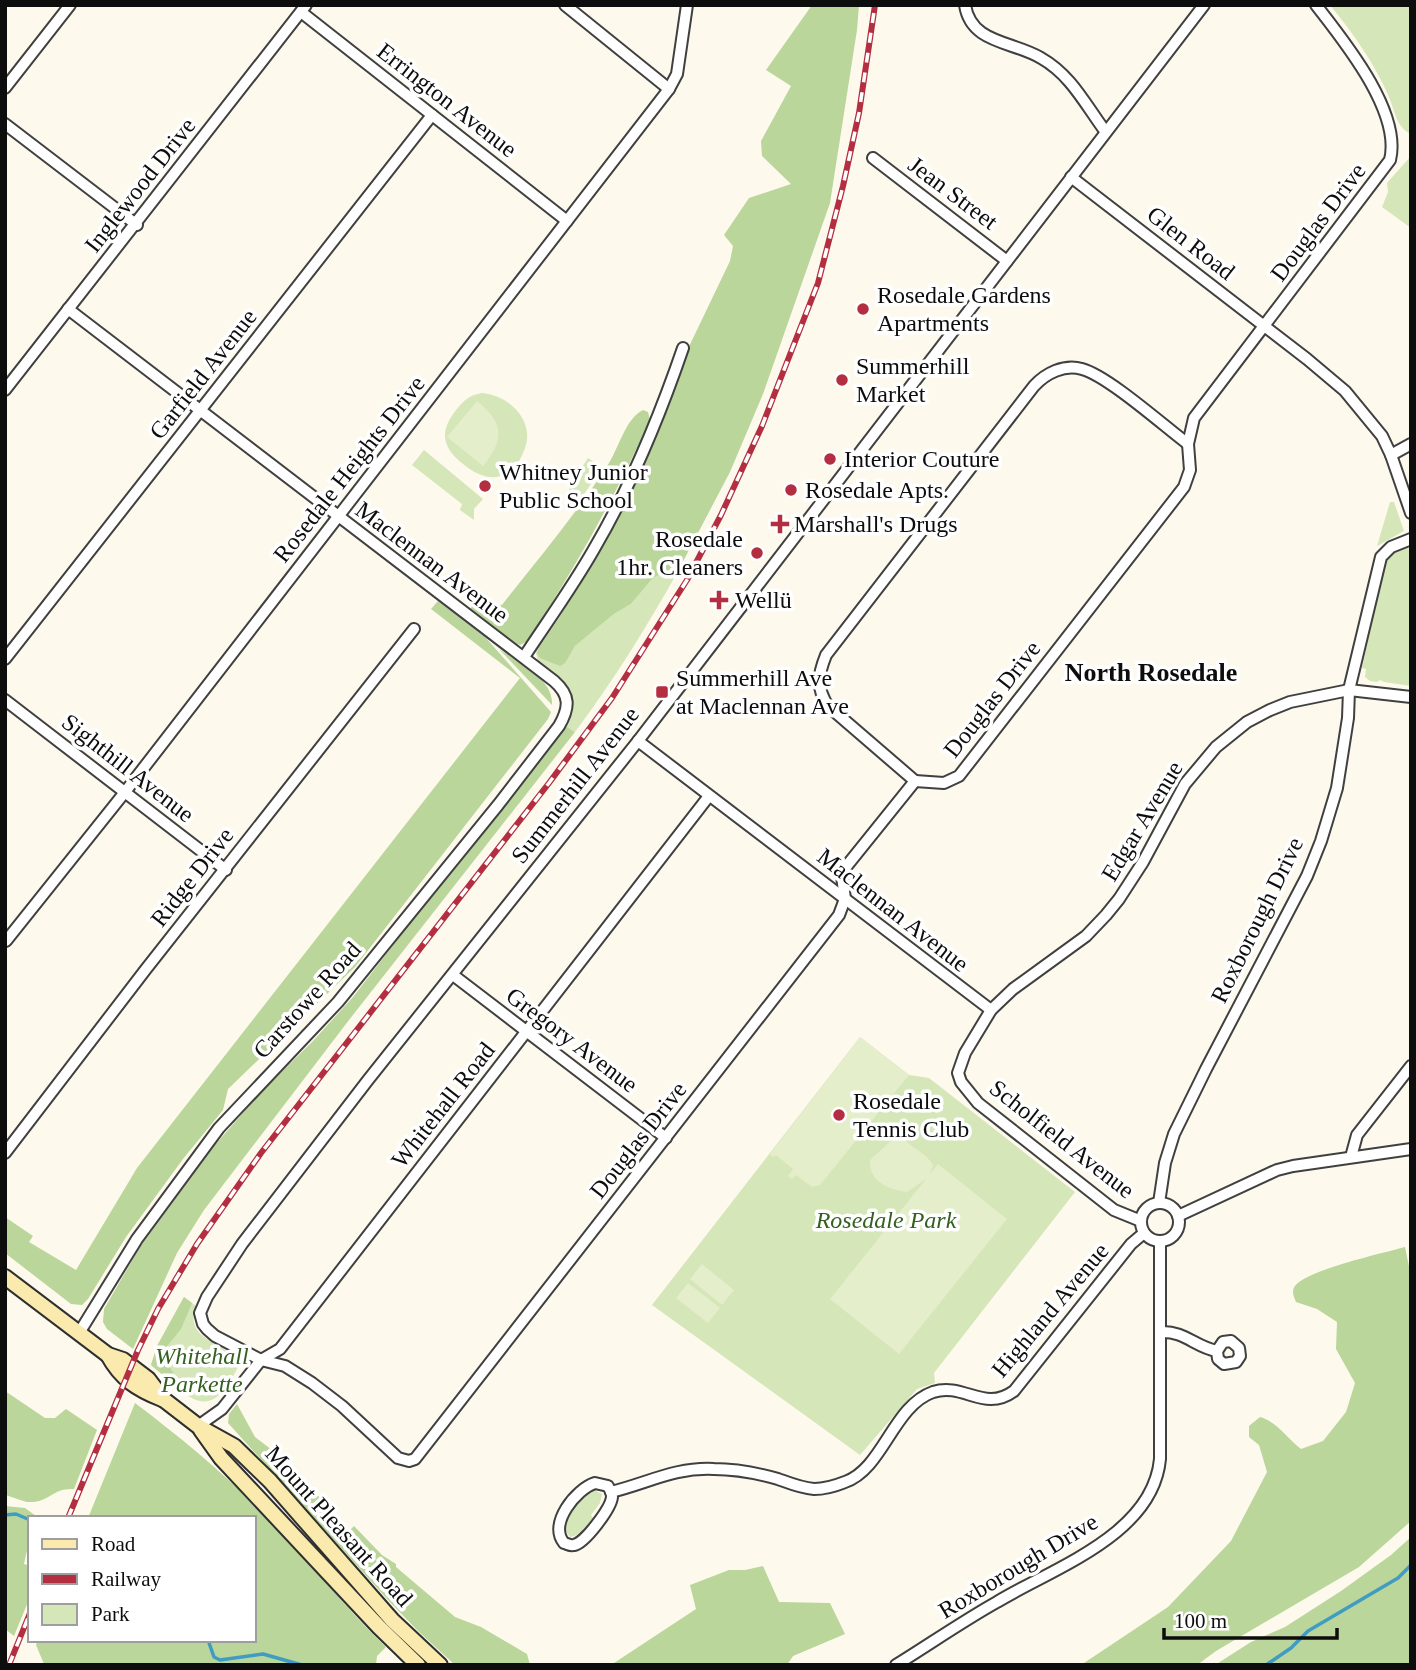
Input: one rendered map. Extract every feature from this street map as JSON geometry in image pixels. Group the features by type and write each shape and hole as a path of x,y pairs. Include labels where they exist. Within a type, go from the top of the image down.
{"main road":[{"name":"Mount Pleasant Road","path":"5,1277 108,1355 123,1360 148,1379 163,1399 198,1426 234,1446 270,1481 392,1620 440,1665"},
{"name":"Mount Pleasant Road","path":"198,1426 221,1458 418,1665"}],"street":[{"path":"5,88 70,5"},
{"path":"565,5 669,89"},
{"name":"Rosedale Heights Drive","path":"6,941 125,792 669,89 677,74 687,5"},
{"path":"965,5 970,21 981,33 1027,51 1059,71 1074,87 1105,131"},
{"path":"1071,177 1204,5"},
{"name":"Douglas Drive","path":"261,1360 285,1366 312,1383 342,1406 387,1451 398,1458 409,1461 422,1452 839,915 845,898 842,877 845,868 915,781 944,783 959,776 979,753 1184,487 1190,470 1188,444 1194,418 1385,169 1393,149 1390,127 1379,100 1348,47 1316,5"},
{"name":"Errington Avenue","path":"304,8 432,115 567,221"},
{"name":"Inglewood Drive","path":"5,390 137,225 304,8"},
{"name":"Garfield Avenue","path":"5,659 432,115"},
{"path":"5,124 137,225"},
{"name":"Jean Street","path":"873,158 1007,261"},
{"name":"Glen Road","path":"1071,177 1328,375 1351,397 1376,426 1391,454 1411,513"},
{"name":"Summerhill Avenue","path":"261,1360 215,1336 203,1324 200,1313 207,1297 242,1244 638,741 1071,177"},
{"name":"Maclennan Avenue","path":"68,309 524,657 564,690 567,698"},
{"path":"524,657 594,550 633,475 661,414 683,348"},
{"path":"915,781 828,706 821,694 818,676 826,655 1034,386 1051,373 1071,368 1081,369 1112,386 1188,444"},
{"path":"1391,454 1411,444"},
{"name":"Roxborough Drive","path":"1160,1203 1165,1163 1174,1134 1307,876 1321,841 1337,788 1348,718 1349,690 1381,558 1391,548 1411,539"},
{"name":"Ridge Drive","path":"5,1153 414,629"},
{"path":"1349,690 1411,697"},
{"name":"Edgar Avenue","path":"991,1010 1013,989 1086,936 1106,915 1143,862 1185,784 1199,765 1231,733 1270,710 1290,702 1349,690"},
{"name":"Carstowe Road","path":"79,1333 136,1239 219,1128 338,1002 498,805 559,726 566,714 567,698"},
{"name":"Sighthill Avenue","path":"5,700 226,870"},
{"name":"Maclennan Avenue","path":"638,741 991,1010"},
{"name":"Whitehall Road","path":"198,1426 222,1409 261,1360 281,1349 709,796"},
{"name":"Gregory Avenue","path":"453,975 666,1138"},
{"name":"Scholfield Avenue","path":"991,1010 960,1063 958,1073 968,1093 1114,1210 1141,1221"},
{"path":"1351,1157 1357,1135 1411,1066"},
{"path":"1178,1216 1277,1170 1411,1149"},
{"path":"1160,1203 1171,1206 1178,1216 1179,1222 1171,1238 1154,1240 1144,1233 1141,1221 1149,1206 1160,1203"},
{"name":"Highland Avenue","path":"611,1492 663,1474 690,1469 733,1470 813,1489 851,1480 866,1467 912,1406 926,1395 951,1390 994,1400 1014,1391 1131,1244 1144,1233"},
{"name":"Roxborough Drive","path":"896,1665 996,1602 1093,1548 1141,1508 1155,1486 1160,1468 1160,1241"},
{"path":"1161,1332 1177,1332 1204,1349 1217,1351"},
{"path":"595,1483 608,1486 611,1492 610,1503 586,1536 574,1545 564,1543 558,1535 560,1519 582,1492 595,1483"}],"green space":[{"path":"812,5 859,5 857,30 830,203 763,394 730,472 678,571 665,572 653,578 631,604 614,614 575,646 565,663 560,666 540,658 537,653 539,647 592,561 648,454 668,407 684,357 730,261 733,246 724,235 749,198 791,184 762,156 761,141 791,86 766,70"},
{"path":"1330,5 1411,5 1411,134 1399,123 1370,61"},
{"path":"1411,156 1411,228 1382,207 1388,192 1387,183"},
{"path":"482,393 510,404 523,419 526,428 527,438 520,459 507,474 499,477 472,471 456,458 445,439 447,425 456,410 468,398"},
{"path":"477,401 497,424 498,432 495,448 483,466 447,437"},
{"path":"643,410 648,412 650,420 595,529 528,641 520,645 515,643 470,608 484,603 502,605 584,500 609,463 627,426"},
{"path":"424,450 483,499 474,509 474,520 460,510 462,504 412,465"},
{"path":"588,458 602,467 579,502 570,496 569,487"},
{"path":"1390,502 1394,502 1404,531 1377,546"},
{"path":"1408,547 1411,555 1411,686 1380,680 1370,681 1365,677 1366,669 1362,668 1385,564 1391,554"},
{"path":"678,571 629,653 575,732 564,725 566,688 557,676 538,662 536,652 539,647 537,653 566,659 575,646 614,614 631,604 653,578 665,572"},
{"path":"438,601 486,638 551,712 548,719 355,967 228,1089 223,1110 126,1237 88,1299 82,1305 71,1304 5,1253 5,1217 33,1236 29,1242 76,1270 137,1168 520,678 431,609"},
{"path":"499,649 541,679 551,696 552,705"},
{"path":"564,725 575,732 204,1210 177,1253 133,1349 107,1329 103,1322 104,1309 140,1247 214,1146 262,1091 353,997"},
{"name":"Rosedale Park","path":"860,1037 909,1075 929,1078 1075,1192 934,1373 935,1383 917,1389 860,1455 652,1305"},
{"name":"Rosedale Tennis Club","path":"860,1037 909,1075 820,1185 812,1187 796,1175 792,1179 788,1176 793,1169 776,1155 773,1157 770,1154"},
{"path":"900,1131 906,1141 933,1165 930,1174 938,1164 1007,1219 899,1354 830,1299 926,1179 907,1192 881,1183 873,1174 870,1160 892,1140 894,1132"},
{"path":"1405,1247 1411,1276 1411,1521 1359,1567 1216,1651 1197,1665 1081,1665 1168,1607 1231,1541 1267,1472 1259,1445 1249,1437 1249,1426 1260,1417 1266,1419 1301,1449 1323,1441 1346,1412 1355,1383 1336,1349 1337,1322 1317,1309 1296,1302 1293,1292 1295,1286 1329,1268"},
{"path":"702,1264 734,1290 722,1305 690,1279"},
{"path":"688,1283 720,1308 708,1323 676,1298"},
{"name":"Whitehall Parkette","path":"184,1297 196,1306 194,1318 201,1334 240,1363 229,1383 219,1395 209,1401 199,1401 189,1396 151,1365 157,1346"},
{"path":"184,1297 192,1303 181,1329 164,1350 165,1361 173,1372 171,1376 163,1375 151,1365 157,1346"},
{"path":"5,1391 45,1418 55,1418 66,1409 97,1430 74,1489 61,1490 32,1502 5,1495"},
{"path":"135,1403 189,1446 257,1507 386,1647 377,1656 376,1665 44,1664 37,1642 256,1642 256,1516 89,1516"},
{"path":"237,1404 255,1437 276,1453 286,1469 333,1508 330,1513 350,1530 354,1526 382,1555 396,1564 396,1567 455,1617 481,1627 527,1654 530,1665 455,1665 387,1599 228,1423 229,1414"},
{"path":"594,1490 602,1494 600,1503 591,1515 593,1518 580,1532 570,1537 565,1530 571,1512"},
{"path":"5,1506 25,1508 36,1516 28,1516 28,1546 24,1564 28,1565 28,1602 14,1636 5,1629"},
{"path":"1411,1537 1411,1665 1215,1665 1251,1642 1285,1627 1341,1591"},
{"path":"763,1566 779,1602 830,1603 845,1634 793,1656 787,1665 611,1665 696,1609 690,1585 729,1570"}],"waterway":[{"path":"5,1515 16,1514 28,1519"},
{"path":"1266,1665 1291,1648 1308,1631 1398,1578 1411,1565"},
{"path":"209,1642 214,1657 220,1660 263,1654 302,1665"}],"railway":[{"path":"69,1516 138,1350 158,1309 197,1244 261,1153 612,698 687,580 721,515 762,426 818,283 859,113 875,5"},
{"path":"9,1665 28,1618"}],"place":[{"name":"Rosedale Gardens Apartments","path":"863,309"},
{"name":"Summerhill Market","path":"842,380"},
{"name":"Interior Couture","path":"830,459"},
{"name":"Whitney Junior Public School","path":"485,486"},
{"name":"Rosedale Apts.","path":"791,490"},
{"name":"Marshall's Drugs","path":"780,524"},
{"name":"Rosedale 1hr. Cleaners","path":"757,553"},
{"name":"Wellü","path":"719,600"},
{"name":"Summerhill Ave at Maclennan Ave","path":"662,692"},
{"name":"Rosedale Tennis Club","path":"839,1115"}],"district":[{"name":"North Rosedale","path":"1151,672"}]}
